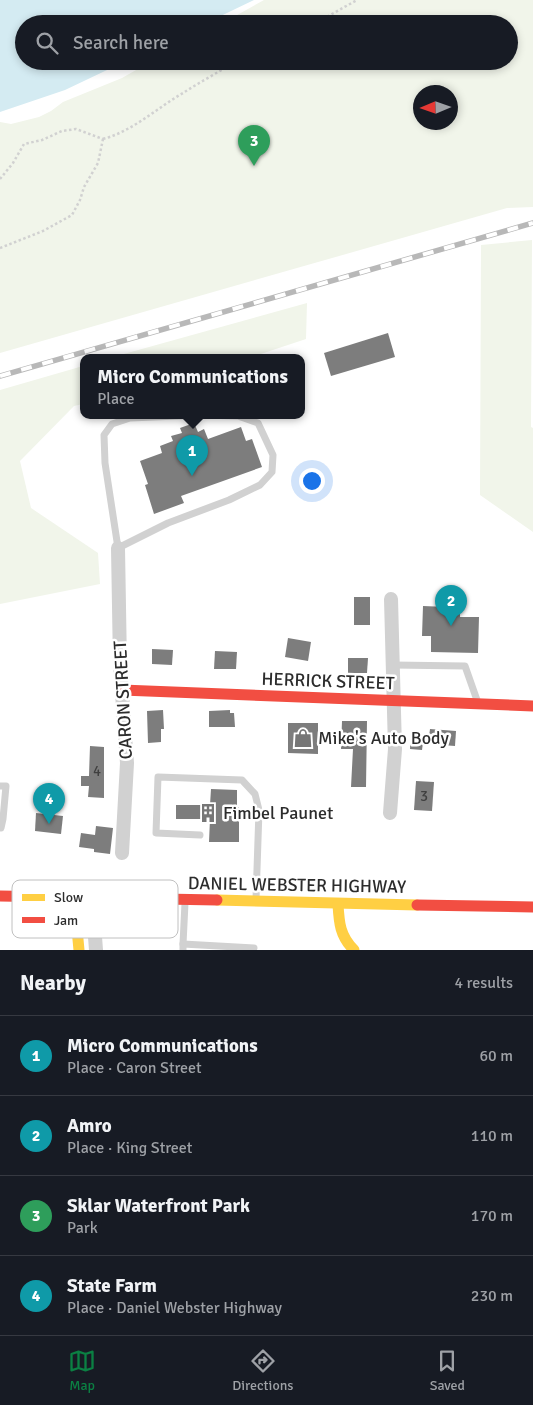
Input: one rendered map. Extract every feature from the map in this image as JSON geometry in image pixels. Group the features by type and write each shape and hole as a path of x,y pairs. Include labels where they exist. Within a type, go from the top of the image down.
{"main road":[{"name":"HERRICK STREET","path":"122,690 533,706"},
{"name":"DANIEL WEBSTER HIGHWAY","path":"178,900 533,907"},
{"path":"338,904 340,929 344,941 353,950"}],"street":[{"name":"CARON STREET","path":"118,548 120,665 127,763 122,853"},
{"path":"390,813 395,749 391,599"}],"lane":[{"path":"127,419 112,424 104,435 103,445 118,548 168,523 229,500 260,485 272,472 273,455 258,423 247,419"},
{"path":"393,665 465,666 478,703"},
{"path":"200,835 156,834 158,777 242,780 256,794 259,810 256,902"},
{"path":"0,786 6,786 4,819 1,828"},
{"path":"186,900 183,947 254,948 253,950"}],"path":[{"path":"330,15 357,0"},
{"path":"0,179 13,163 24,144 42,140 62,131 76,129 103,139 119,134 221,70"},
{"path":"0,248 43,231 72,215 84,187 98,164 103,139"}],"shaded area":[{"path":"264,0 533,0 533,207 507,208 0,353 0,122 11,124 39,117 63,102 122,78 136,70 518,70 518,15 237,15"},
{"path":"532,240 531,427 533,428 533,532 480,495 481,245"},
{"path":"307,303 306,339 261,354 124,354"},
{"path":"80,367 80,405 74,406 20,461 31,508 98,553 100,584 0,604 0,390"}],"water":[{"path":"0,0 254,0 223,15 15,15 15,70 107,70 65,90 0,112"}],"building":[{"path":"388,333 395,357 331,376 324,353"},
{"path":"194,423 198,432 204,429 208,439 241,427 246,441 252,439 262,467 181,496 184,503 154,514 145,485 148,484 140,461 162,453 160,446 173,441 171,436 182,433 180,428"},
{"path":"354,597 370,597 370,625 354,625"},
{"path":"423,606 447,607 446,611 460,611 460,617 479,617 478,653 431,652 431,636 422,636"},
{"path":"288,638 311,642 308,661 285,657"},
{"path":"152,649 173,650 172,665 152,664"},
{"path":"215,651 237,652 236,669 214,669"},
{"path":"348,658 368,658 367,673 348,673"},
{"path":"163,710 164,729 161,729 161,742 148,743 147,711"},
{"path":"230,710 230,713 234,713 235,727 209,727 209,711"},
{"path":"342,721 367,721 366,787 351,787 353,749 341,749"},
{"name":"Mike's Auto Body","path":"288,723 318,723 318,754 288,753"},
{"path":"430,729 456,731 455,746 428,744"},
{"path":"411,734 424,735 422,750 410,749"},
{"path":"90,746 104,747 104,798 88,797 89,786 81,786 81,776 89,776"},
{"path":"416,781 434,782 432,811 414,810"},
{"name":"Fimbel Paunet","path":"211,789 237,790 239,842 209,842 210,819 176,819 176,805 210,805"},
{"path":"36,813 63,816 61,834 35,831"},
{"path":"96,826 113,828 110,854 94,852 94,849 79,847 81,833 95,835"}],"railway":[{"path":"0,376 533,223"}],"traffic: slow":[{"path":"217,900 417,905"},
{"path":"338,904 341,929 349,945 354,950"},
{"path":"78,938 79,950"}],"traffic: jam":[{"path":"122,690 533,706"},
{"path":"0,896 12,896"},
{"path":"178,899 217,900"},
{"path":"417,905 533,907"}],"place":[{"name":"Sklar Waterfront Park","path":"254,166"},
{"name":"Micro Communications","path":"192,476"},
{"name":"Amro","path":"451,626"},
{"name":"Mike's Auto Body","path":"303,738"},
{"name":"Fimbel Paunet","path":"208,813"},
{"name":"State Farm","path":"49,824"}]}
